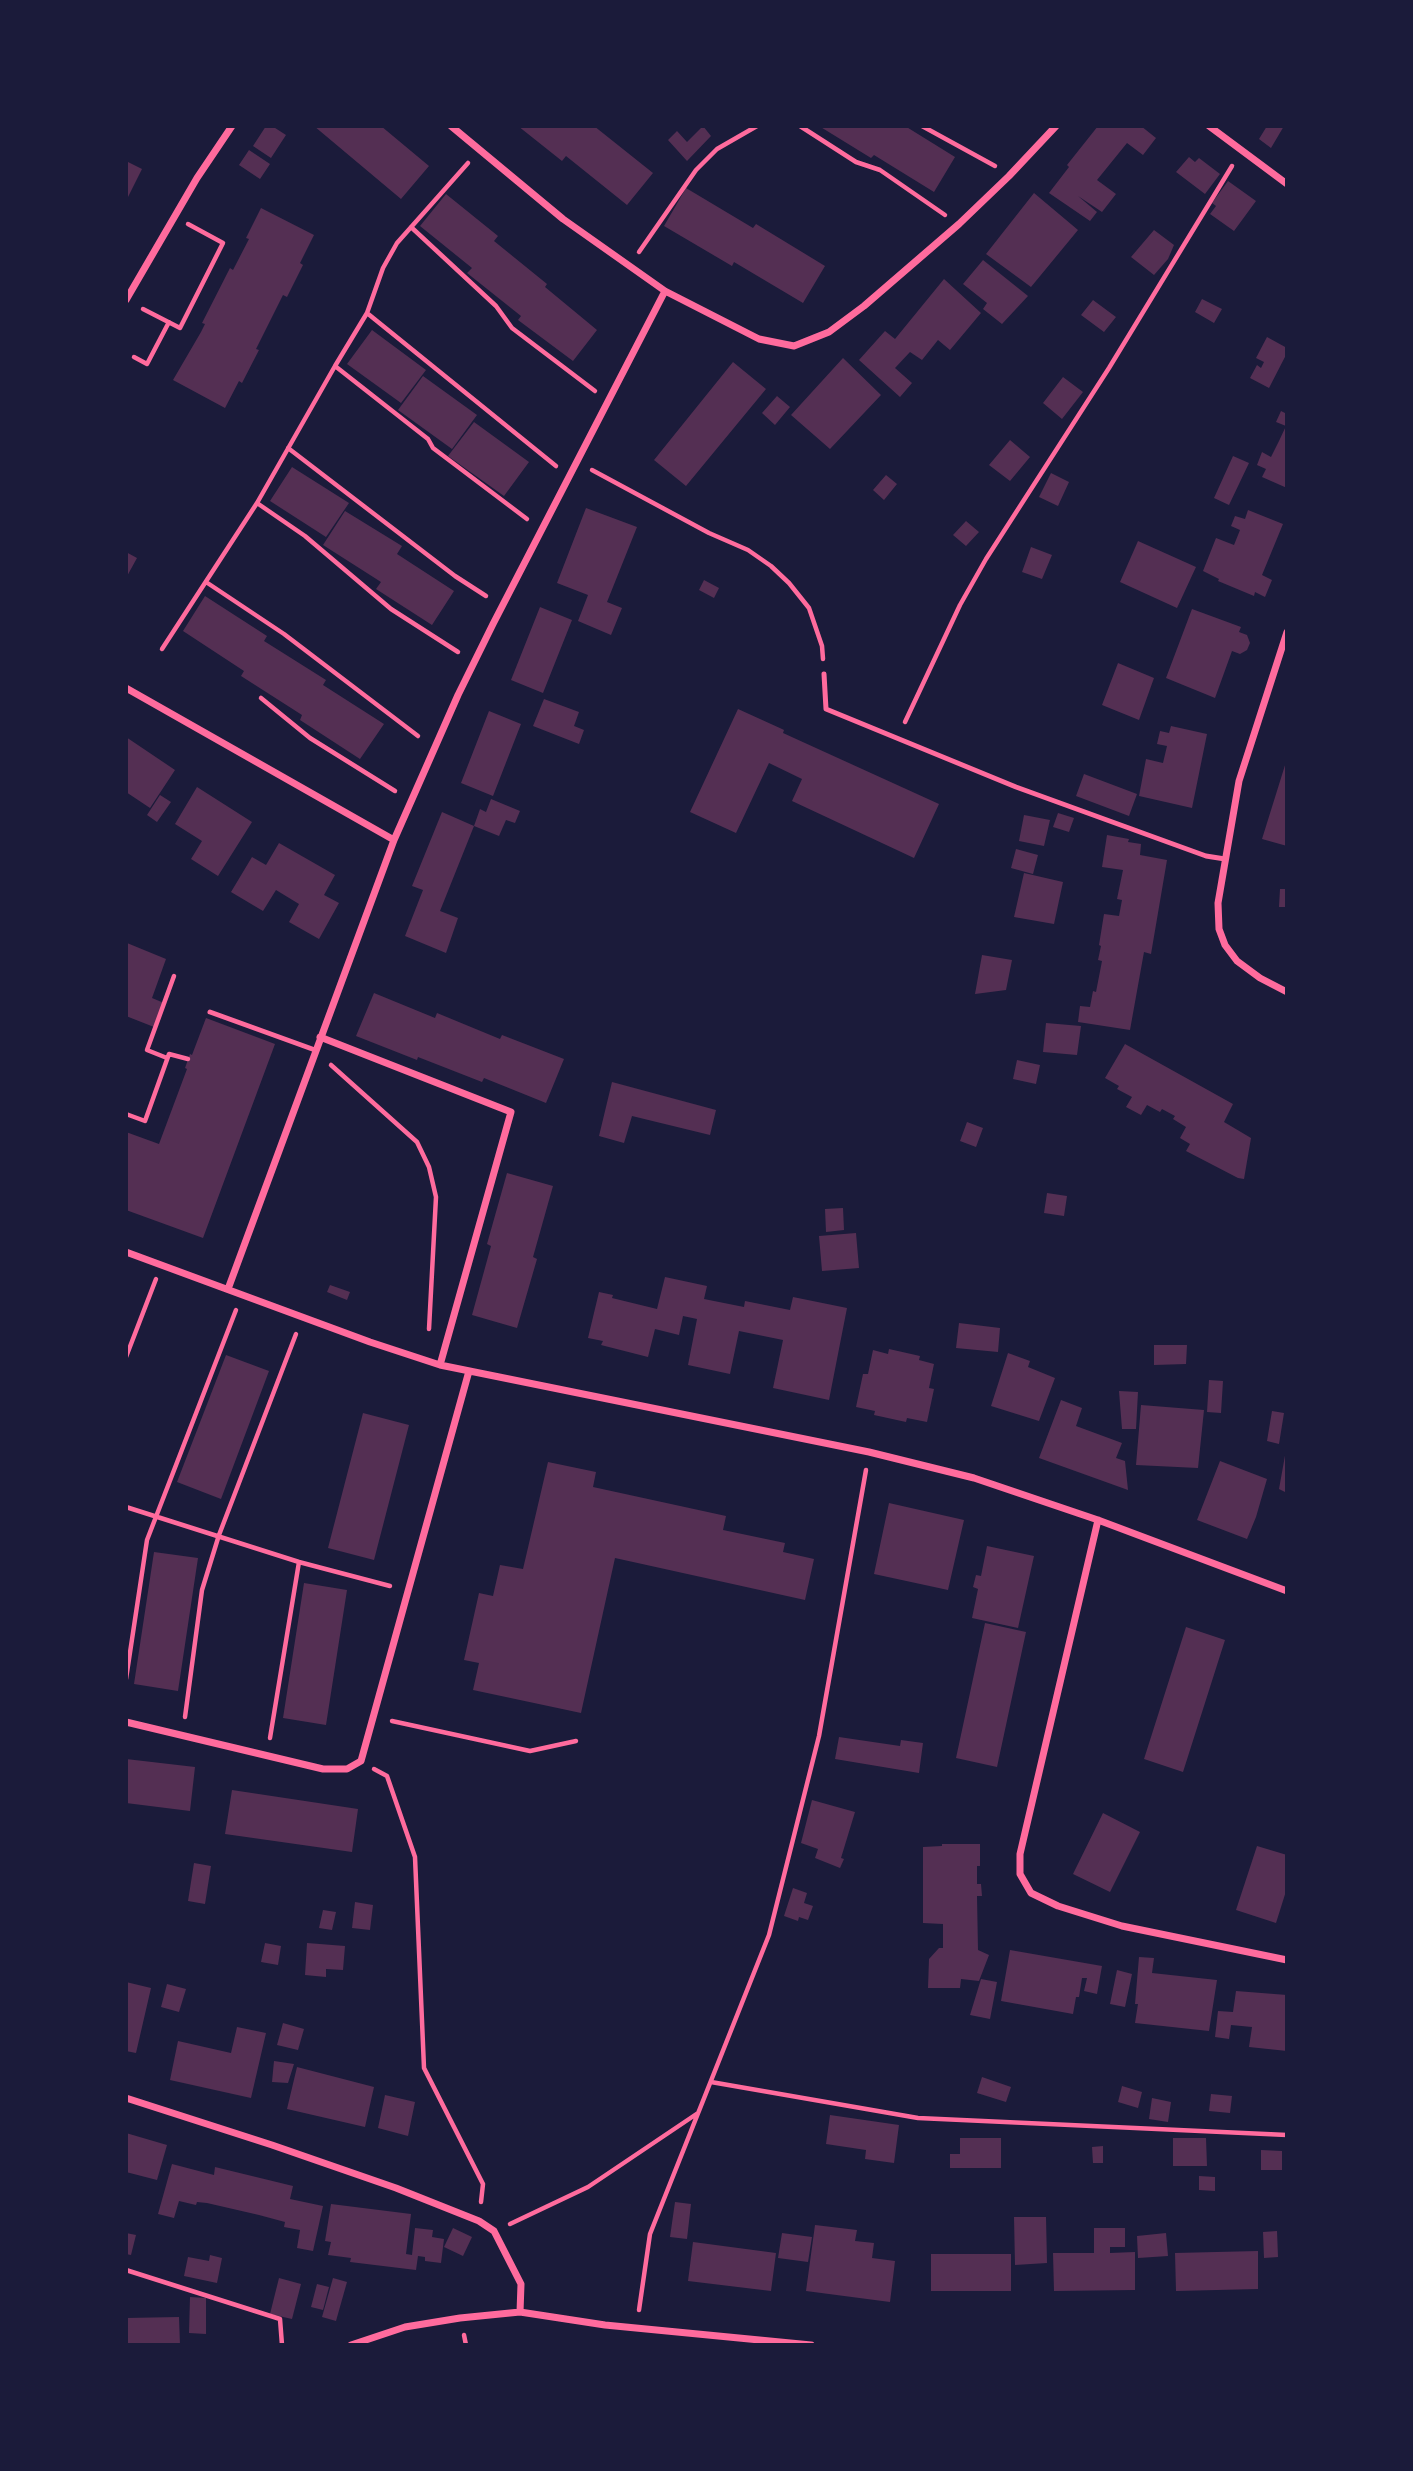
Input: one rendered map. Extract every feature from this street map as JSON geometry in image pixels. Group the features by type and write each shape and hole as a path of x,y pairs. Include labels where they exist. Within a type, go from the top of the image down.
{"street":[{"path":"126,300 197,178 232,126"},
{"path":"452,126 563,219 665,291 759,339 784,345 804,344 844,322 959,224 1056,126"},
{"path":"1209,126 1287,184"},
{"path":"228,1289 394,840 470,671 665,291"},
{"path":"1287,632 1239,780 1218,903 1219,929 1225,945 1237,961 1260,978 1287,992"},
{"path":"126,688 394,840"},
{"path":"320,1037 512,1112 440,1365"},
{"path":"126,1252 440,1365 869,1452 974,1478 1098,1520 1287,1591"},
{"path":"126,1722 323,1769 347,1769 361,1761 469,1371"},
{"path":"1098,1520 1020,1854 1020,1874 1031,1893 1058,1906 1122,1926 1287,1960"},
{"path":"126,2098 321,2162 479,2221 494,2231 521,2284 520,2312"},
{"path":"351,2345 405,2327 520,2312 605,2325 811,2345"}],"lane":[{"path":"824,674 825,709 1016,787 1206,856 1225,859"},
{"path":"210,1012 315,1049"}],"path":[{"path":"629,267 696,170 717,149 757,126"},
{"path":"800,126 856,162 880,170 959,224"},
{"path":"922,126 982,158 1009,176"},
{"path":"898,739 960,605 986,559 1094,391 1242,151"},
{"path":"162,649 257,503 367,313 383,268 397,243 468,162"},
{"path":"139,307 180,328 223,243 188,224"},
{"path":"411,227 496,306 512,328 595,391"},
{"path":"367,313 556,466"},
{"path":"134,357 146,364 169,322"},
{"path":"335,366 428,439 433,448 528,519"},
{"path":"288,448 455,576 487,597"},
{"path":"578,463 709,533 748,550 771,566 809,608 822,646 824,674"},
{"path":"257,503 305,536 391,609 458,652"},
{"path":"206,582 284,634 418,736"},
{"path":"261,698 310,738 395,791"},
{"path":"167,1058 146,1049 174,975"},
{"path":"315,1049 417,1142 429,1167 436,1198 429,1330 422,1359"},
{"path":"126,1114 145,1121 169,1054 188,1059"},
{"path":"126,1357 161,1265"},
{"path":"126,1679 147,1540 242,1295"},
{"path":"183,1735 202,1590 219,1535 302,1317"},
{"path":"640,2300 650,2234 769,1935 819,1736 869,1452"},
{"path":"126,1507 299,1562 408,1591"},
{"path":"267,1756 299,1562"},
{"path":"374,1716 530,1751 576,1741"},
{"path":"361,1761 387,1776 415,1857 424,2068 483,2184 479,2221"},
{"path":"711,2082 918,2118 1287,2135"},
{"path":"494,2231 588,2187 699,2113"},
{"path":"126,2270 280,2319 282,2345"}],"building":[{"path":"266,126 272,126 286,135 271,158 253,146"},
{"path":"314,126 381,126 429,166 401,199"},
{"path":"518,126 594,126 653,173 627,205 566,156 562,161"},
{"path":"703,126 711,136 687,161 668,140 677,131 687,142"},
{"path":"819,126 905,126 955,157 934,192 874,155 871,158"},
{"path":"1098,126 1141,126 1156,138 1143,155 1127,143 1097,180 1116,194 1102,212 1078,196 1097,212 1090,221 1049,193"},
{"path":"1267,126 1284,126 1271,148 1259,139"},
{"path":"249,150 270,164 260,179 239,165"},
{"path":"1189,157 1195,162 1199,158 1220,174 1205,194 1176,172"},
{"path":"126,161 142,169 126,201"},
{"path":"1228,181 1256,201 1234,231 1210,214 1216,206 1212,203"},
{"path":"686,188 753,228 756,224 825,266 803,303 734,262 732,266 664,226"},
{"path":"1034,193 1078,230 1031,287 986,254"},
{"path":"446,194 498,236 494,241 547,284 545,287 597,330 573,361 518,320 521,316 467,273 472,268 420,226"},
{"path":"261,208 314,235 287,297 283,295 256,349 259,350 225,408 173,380 201,332 205,324 202,323 230,268 233,270 249,239 246,238"},
{"path":"1154,230 1174,245 1168,259 1154,275 1131,257"},
{"path":"983,260 1028,296 1002,324 983,309 987,303 963,284"},
{"path":"944,279 981,313 950,350 938,340 922,360 910,352 895,368 912,383 900,397 859,360 885,331 895,339"},
{"path":"1202,299 1222,309 1214,323 1195,312"},
{"path":"1093,300 1116,317 1104,332 1081,315"},
{"path":"372,330 426,370 401,403 347,364"},
{"path":"1267,337 1287,348 1269,388 1250,378 1257,365 1261,368 1264,362 1256,358"},
{"path":"843,358 881,395 830,449 791,415"},
{"path":"733,362 766,389 686,486 654,460"},
{"path":"423,376 477,415 452,449 398,410"},
{"path":"1063,377 1083,392 1062,419 1043,403"},
{"path":"777,396 790,407 775,425 762,413"},
{"path":"1281,411 1287,414 1287,488 1262,477 1266,469 1257,465 1262,452 1271,457 1286,426 1276,422"},
{"path":"474,422 529,462 504,496 448,456"},
{"path":"1010,440 1030,457 1010,481 989,465"},
{"path":"1233,456 1249,463 1229,505 1214,498"},
{"path":"292,467 349,503 326,537 270,501"},
{"path":"1051,473 1069,482 1058,506 1039,497"},
{"path":"886,475 897,484 884,500 873,490"},
{"path":"586,508 637,527 607,602 622,608 611,635 578,621 588,595 557,583"},
{"path":"1248,510 1283,524 1262,575 1272,580 1265,597 1255,592 1254,596 1218,581 1219,579 1203,571 1216,538 1234,545 1240,530 1231,526 1235,516 1245,519"},
{"path":"345,511 402,546 397,554 454,591 432,625 376,589 381,582 323,545"},
{"path":"966,521 979,532 966,546 953,535"},
{"path":"1138,541 1196,567 1177,608 1120,582"},
{"path":"1031,547 1052,555 1042,579 1022,572"},
{"path":"126,552 137,558 126,578"},
{"path":"704,580 719,588 714,598 699,590"},
{"path":"205,596 267,636 264,641 326,680 323,685 384,724 360,759 300,720 302,715 241,676 244,671 183,631"},
{"path":"540,607 572,620 543,693 511,680"},
{"path":"1192,609 1241,627 1239,632 1247,635 1250,643 1247,650 1240,654 1232,651 1215,698 1166,678"},
{"path":"1118,663 1154,678 1139,720 1102,705"},
{"path":"544,699 579,712 574,726 584,730 579,744 533,726"},
{"path":"738,709 784,730 783,733 939,804 914,858 792,801 802,779 769,763 736,833 690,812"},
{"path":"489,711 521,724 493,796 461,783"},
{"path":"1171,726 1207,734 1192,808 1139,796 1146,759 1163,763 1167,746 1157,744 1160,731 1169,733"},
{"path":"126,737 175,770 150,808 126,792"},
{"path":"1287,762 1287,846 1262,839"},
{"path":"1084,774 1137,794 1129,816 1076,796"},
{"path":"197,787 252,822 218,876 191,859 202,841 175,824"},
{"path":"160,795 171,802 157,822 147,815"},
{"path":"491,799 520,811 515,823 506,820 499,836 474,826 480,809 486,812"},
{"path":"442,812 474,826 440,911 458,918 446,953 405,936 423,890 412,886"},
{"path":"1058,813 1074,818 1069,832 1053,827"},
{"path":"1024,815 1050,820 1044,846 1019,841"},
{"path":"1107,835 1141,844 1140,855 1167,860 1151,954 1144,952 1130,1030 1078,1022 1080,1006 1090,1007 1093,991 1096,992 1102,961 1098,960 1104,914 1119,916 1122,900 1117,899 1123,870 1102,867"},
{"path":"279,843 335,875 324,895 339,903 319,939 289,922 299,904 276,890 263,911 231,892 252,857 266,865"},
{"path":"1016,849 1038,855 1033,874 1011,868"},
{"path":"1024,873 1063,882 1054,924 1014,917"},
{"path":"1280,889 1287,889 1287,907 1279,907"},
{"path":"127,943 166,959 152,998 164,1003 154,1027 126,1016"},
{"path":"982,955 1012,960 1006,990 975,994"},
{"path":"374,993 435,1018 437,1013 500,1039 502,1035 564,1059 546,1103 484,1078 482,1082 356,1036"},
{"path":"206,1018 275,1044 203,1238 126,1210 126,1132 159,1144 190,1054 192,1055"},
{"path":"1046,1023 1081,1026 1077,1055 1043,1052"},
{"path":"1125,1044 1233,1104 1224,1122 1251,1138 1244,1179 1186,1151 1190,1144 1180,1138 1186,1127 1173,1119 1175,1116 1147,1105 1141,1115 1126,1107 1132,1097 1105,1078"},
{"path":"1017,1060 1040,1065 1036,1084 1013,1079"},
{"path":"612,1082 716,1110 710,1135 632,1116 624,1143 599,1136"},
{"path":"967,1122 983,1128 976,1147 960,1141"},
{"path":"507,1173 553,1186 533,1257 537,1259 517,1328 472,1315 491,1246 487,1244"},
{"path":"1047,1193 1067,1196 1064,1216 1044,1213"},
{"path":"843,1208 844,1230 826,1232 825,1209"},
{"path":"856,1233 859,1268 822,1271 819,1236"},
{"path":"665,1277 707,1286 704,1299 744,1307 745,1301 790,1310 793,1297 847,1308 829,1400 773,1388 783,1340 739,1331 730,1374 688,1365 697,1319 683,1316 679,1335 655,1329 648,1357 601,1345 603,1341 588,1338 599,1292 613,1295 612,1298 657,1309"},
{"path":"330,1285 350,1292 347,1300 327,1292"},
{"path":"959,1323 1000,1328 998,1352 956,1348"},
{"path":"1154,1345 1187,1345 1186,1364 1154,1365"},
{"path":"889,1349 920,1356 919,1360 934,1364 929,1388 934,1389 927,1422 907,1418 906,1422 874,1415 875,1411 856,1407 863,1374 868,1374 873,1350 888,1354"},
{"path":"1008,1353 1030,1361 1028,1367 1055,1378 1039,1421 991,1406"},
{"path":"226,1355 269,1371 221,1499 177,1482"},
{"path":"1209,1380 1223,1381 1221,1413 1207,1412"},
{"path":"1119,1391 1138,1392 1136,1429 1122,1429"},
{"path":"1061,1400 1082,1408 1076,1426 1122,1443 1116,1458 1125,1461 1128,1490 1039,1458"},
{"path":"1141,1405 1204,1410 1198,1468 1136,1465"},
{"path":"1272,1411 1284,1413 1279,1444 1267,1441"},
{"path":"363,1413 409,1425 374,1560 328,1548"},
{"path":"1287,1451 1287,1493 1279,1489"},
{"path":"1220,1461 1267,1479 1247,1539 1197,1520"},
{"path":"548,1462 596,1472 593,1487 726,1516 723,1530 785,1543 783,1552 814,1559 805,1600 615,1558 581,1713 473,1690 479,1663 464,1660 479,1593 493,1596 500,1565 523,1569"},
{"path":"889,1503 964,1520 948,1590 874,1574"},
{"path":"987,1546 1034,1556 1018,1628 972,1618 978,1589 973,1587 976,1575 981,1576"},
{"path":"154,1552 198,1558 178,1691 134,1684"},
{"path":"304,1583 347,1590 326,1725 283,1718"},
{"path":"985,1623 1026,1632 997,1767 956,1758"},
{"path":"1186,1627 1225,1640 1183,1772 1144,1759"},
{"path":"839,1737 900,1746 901,1740 923,1743 919,1773 835,1759"},
{"path":"126,1759 195,1767 190,1811 126,1803"},
{"path":"232,1790 358,1809 352,1852 225,1834"},
{"path":"812,1800 855,1812 840,1868 815,1858 818,1849 801,1843"},
{"path":"1103,1813 1140,1832 1110,1892 1073,1874"},
{"path":"980,1844 977,1884 981,1884 982,1896 977,1896 978,1950 989,1955 979,1981 961,1979 960,1988 928,1988 929,1959 939,1948 943,1948 943,1924 923,1923 923,1847"},
{"path":"1257,1846 1287,1855 1287,1888 1276,1923 1236,1910"},
{"path":"194,1863 211,1866 205,1904 188,1901"},
{"path":"793,1888 807,1893 804,1903 813,1906 808,1920 799,1917 798,1921 784,1916"},
{"path":"355,1902 373,1905 370,1930 352,1928"},
{"path":"323,1910 336,1912 332,1930 319,1928"},
{"path":"265,1943 281,1946 278,1965 261,1962"},
{"path":"307,1943 345,1946 343,1970 326,1969 326,1977 305,1975"},
{"path":"1010,1950 1102,1966 1097,1994 1084,1991 1087,1978 1082,1978 1073,2014 1001,2001"},
{"path":"1139,1957 1154,1958 1152,1973 1217,1980 1209,2031 1135,2023"},
{"path":"1117,1970 1132,1974 1125,2007 1110,2004"},
{"path":"981,1979 997,1982 990,2019 970,2015"},
{"path":"126,1982 151,1988 136,2053 126,2051"},
{"path":"167,1984 186,1989 179,2012 161,2007"},
{"path":"1236,1991 1287,1995 1287,2051 1249,2047 1252,2027 1231,2025 1229,2039 1215,2037 1218,2011 1233,2012"},
{"path":"283,2023 304,2029 298,2050 277,2045"},
{"path":"237,2027 266,2033 251,2098 170,2080 178,2041 231,2053"},
{"path":"274,2061 294,2064 288,2083 272,2082"},
{"path":"297,2067 374,2087 365,2127 287,2109"},
{"path":"982,2077 1011,2087 1006,2102 977,2093"},
{"path":"1122,2086 1142,2092 1138,2108 1118,2102"},
{"path":"1211,2094 1232,2096 1230,2113 1209,2111"},
{"path":"385,2095 415,2102 408,2136 378,2128"},
{"path":"1152,2098 1171,2102 1168,2122 1149,2119"},
{"path":"830,2115 899,2125 894,2163 865,2159 866,2150 826,2144"},
{"path":"126,2133 167,2145 157,2180 126,2172"},
{"path":"960,2138 1001,2138 1001,2168 950,2168 950,2154 960,2154"},
{"path":"1173,2138 1206,2138 1207,2166 1173,2166"},
{"path":"1103,2146 1103,2163 1093,2163 1092,2147"},
{"path":"1261,2150 1282,2151 1282,2170 1261,2170"},
{"path":"172,2164 214,2175 215,2167 293,2186 290,2199 323,2206 313,2251 297,2248 300,2230 284,2227 285,2222 259,2215 207,2203 197,2202 196,2205 179,2201 174,2218 158,2214"},
{"path":"1199,2176 1215,2177 1215,2191 1199,2190"},
{"path":"675,2202 691,2204 687,2239 670,2237"},
{"path":"331,2204 411,2214 406,2254 412,2255 415,2228 433,2230 432,2237 444,2239 441,2263 425,2261 425,2257 418,2256 416,2270 350,2262 351,2258 328,2255 331,2242 325,2241"},
{"path":"1014,2217 1046,2217 1047,2263 1015,2265"},
{"path":"815,2225 857,2230 855,2241 874,2243 872,2258 895,2261 890,2302 806,2291"},
{"path":"453,2228 472,2237 463,2256 444,2247"},
{"path":"1094,2228 1125,2228 1125,2247 1110,2247 1110,2253 1135,2252 1135,2290 1054,2291 1053,2253 1094,2253"},
{"path":"1277,2231 1278,2257 1264,2258 1263,2232"},
{"path":"126,2233 136,2235 131,2255 126,2254"},
{"path":"782,2233 812,2237 808,2262 778,2258"},
{"path":"1166,2233 1168,2256 1138,2258 1137,2236"},
{"path":"693,2242 776,2253 771,2291 688,2281"},
{"path":"1258,2251 1258,2289 1176,2291 1175,2253"},
{"path":"931,2254 1011,2254 1011,2291 931,2291"},
{"path":"210,2255 222,2258 217,2283 184,2276 188,2257 209,2261"},
{"path":"279,2278 301,2284 292,2319 270,2314"},
{"path":"333,2278 347,2282 336,2321 322,2317"},
{"path":"317,2284 329,2287 323,2310 311,2307"},
{"path":"190,2297 206,2298 206,2334 189,2333"},
{"path":"179,2317 180,2345 126,2345 126,2318"}]}
